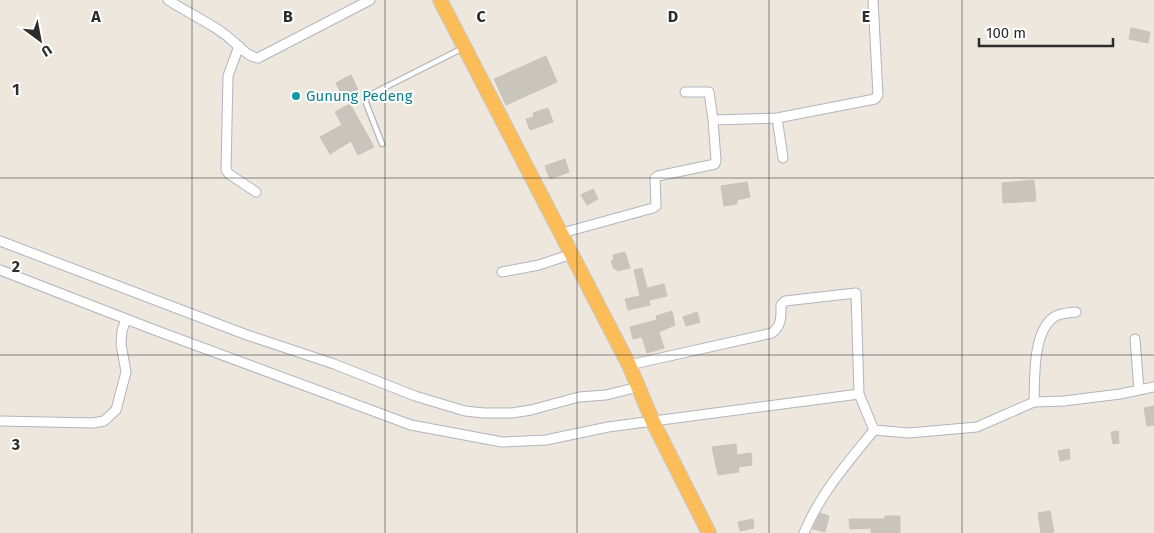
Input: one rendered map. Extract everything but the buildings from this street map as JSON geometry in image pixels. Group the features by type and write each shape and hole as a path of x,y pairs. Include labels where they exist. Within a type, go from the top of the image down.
{"highway":[{"path":"440,0 629,365 653,422 709,533"}],"street":[{"path":"168,0 223,32 255,58 262,57 370,0"},
{"path":"713,120 777,118 820,111 877,97 873,0"},
{"path":"239,46 228,76 226,170 256,192"},
{"path":"562,233 653,208 656,206 655,182 658,176 714,164 716,160 709,92 685,92"},
{"path":"777,118 783,158"},
{"path":"0,241 247,335 343,368 415,396 464,410 484,413 512,413 579,397 606,396 638,387"},
{"path":"502,272 539,265 572,254"},
{"path":"0,270 411,425 502,442 546,440 608,427 859,394"},
{"path":"629,365 772,333 778,329 780,324 781,305 784,301 856,293 859,394 874,430"},
{"path":"1034,402 1037,351 1040,338 1046,326 1055,316 1076,312"},
{"path":"0,422 93,423 104,421 111,416 116,410 126,372 121,344 122,331 126,319"},
{"path":"1135,339 1139,390"},
{"path":"874,430 909,433 977,427 1034,402 1064,400 1154,387"},
{"path":"804,533 811,515 829,485 874,430"}],"lane":[{"path":"382,144 366,104 366,97 465,47"}],"place":[{"name":"Gunung Pedeng","path":"296,96"}]}
